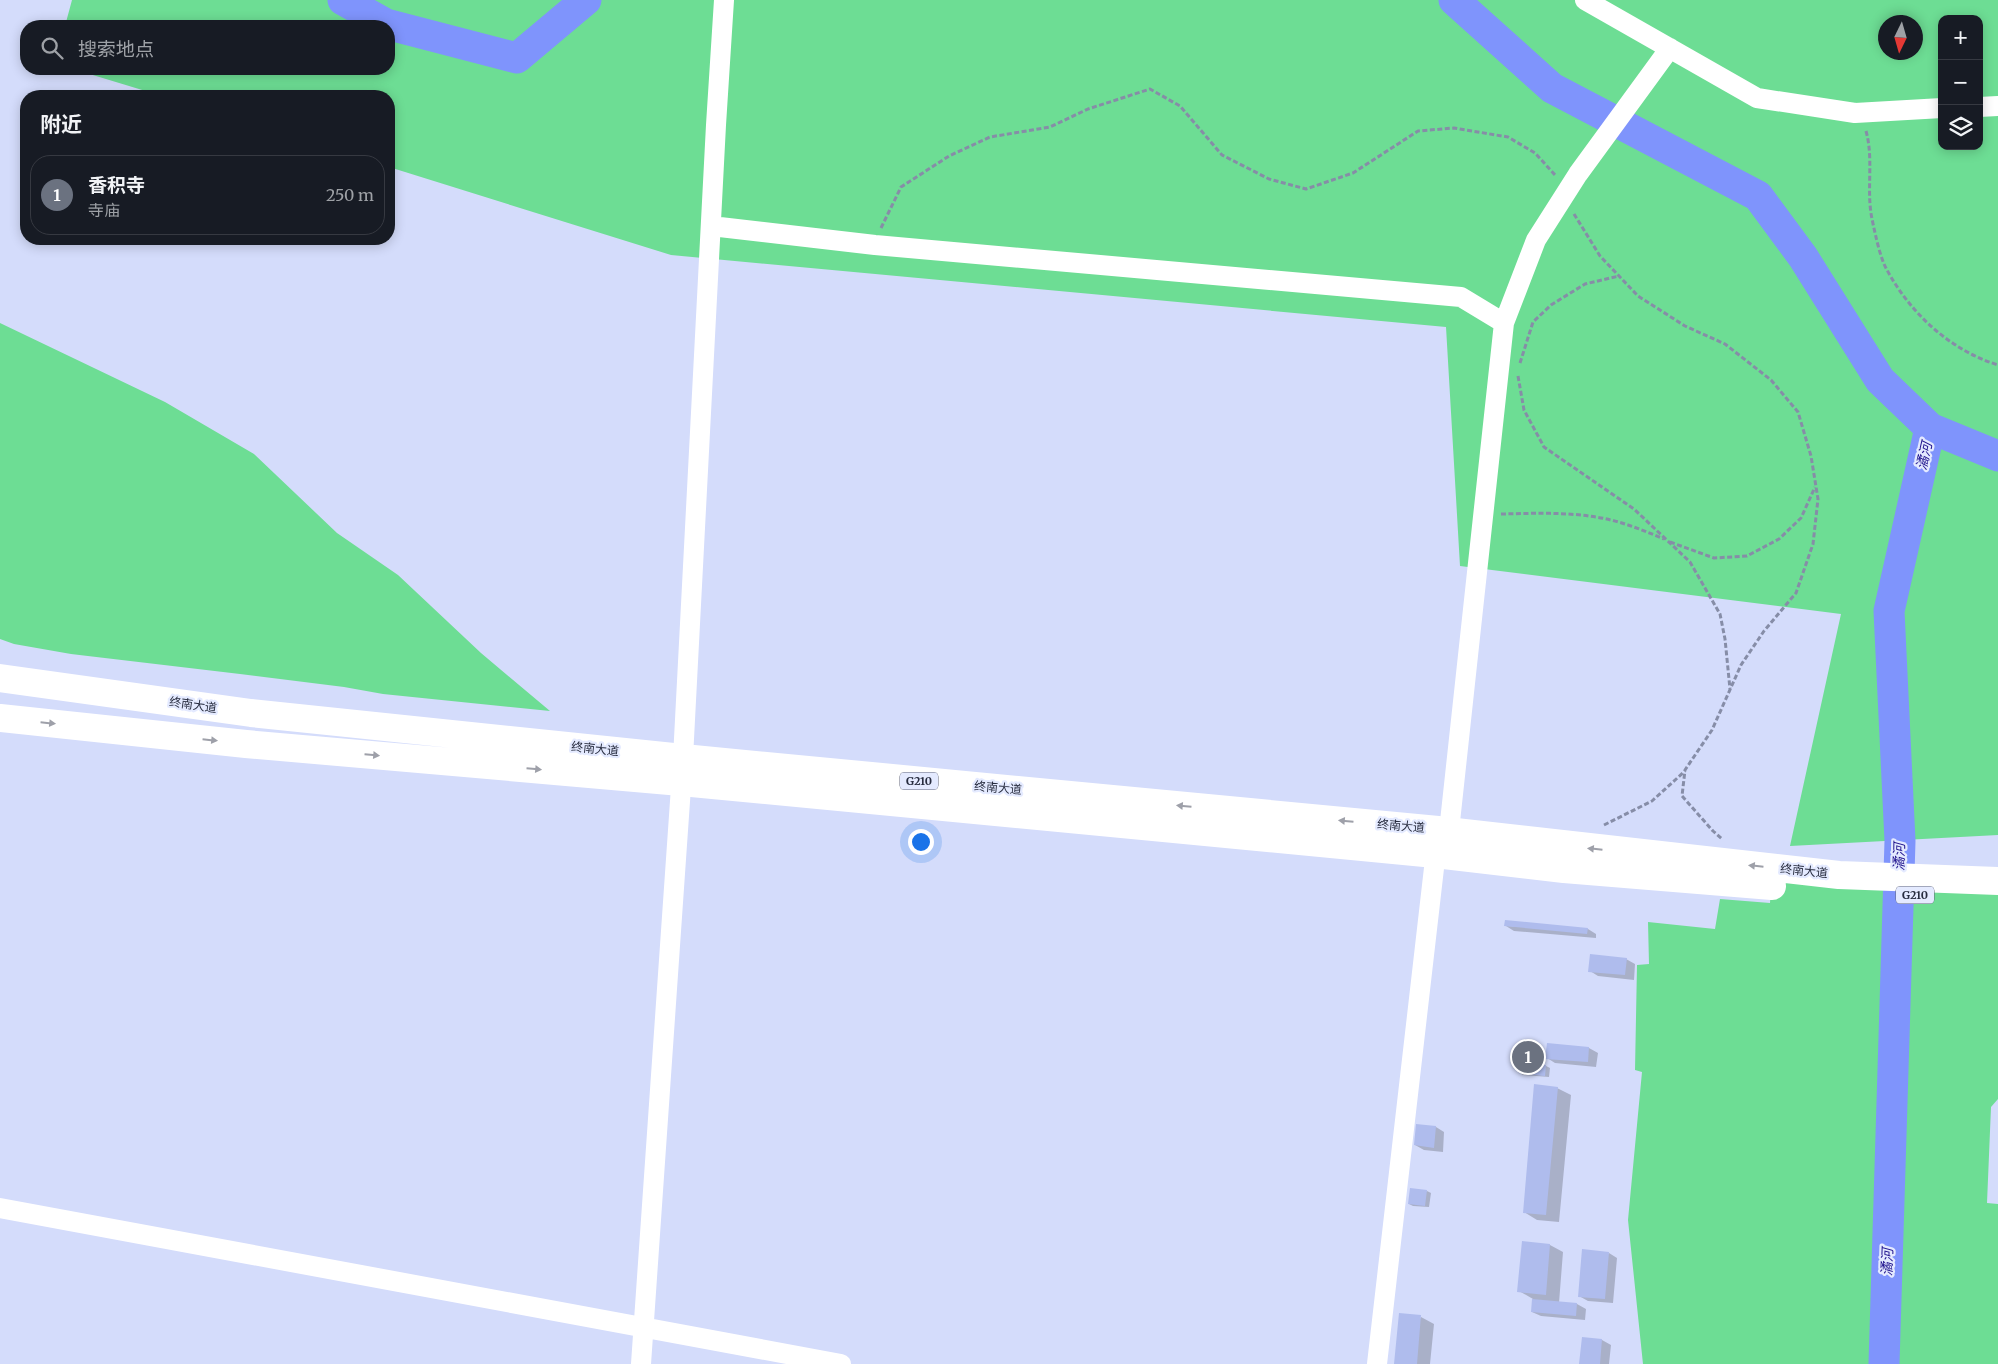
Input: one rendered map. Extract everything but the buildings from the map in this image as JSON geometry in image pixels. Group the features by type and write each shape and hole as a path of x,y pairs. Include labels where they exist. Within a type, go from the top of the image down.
{"highway":[{"name":"终南大道","path":"0,678 682,770"},
{"name":"终南大道","path":"0,718 246,744 682,770 1441,838 1836,883 1998,899"},
{"name":"终南大道","path":"1836,883 1998,881"}],"street":[{"path":"641,1364 645,1328 682,770 724,0"},
{"path":"1585,0 1756,98 1860,112 1938,108"},
{"path":"1376,1364 1482,521 1504,323 1536,240 1578,174 1670,48"},
{"path":"1983,107 1998,106"},
{"path":"711,226 875,245 1461,297 1504,323"},
{"path":"0,1208 841,1364"}],"path":[{"path":"875,245 884,221 901,187 949,156 990,137 1050,127 1088,109 1150,90 1180,106 1222,155 1269,178 1306,188 1353,173 1418,131 1454,128 1508,137 1535,153 1556,176 1575,218 1600,256 1638,296 1685,326 1725,344 1771,380 1798,412 1811,456 1818,499 1813,544 1796,593 1764,631 1741,665 1712,730 1685,770 1652,801 1599,828"},
{"path":"1860,112 1869,144 1871,218 1886,269 1912,308 1938,334 1984,360 1998,365"},
{"path":"1619,276 1585,284 1551,305 1533,322 1517,370 1524,410 1544,447 1634,509 1690,562 1720,614 1725,639 1730,690"},
{"path":"1482,521 1500,514 1542,513 1582,515 1626,524 1714,558 1747,556 1780,540 1801,518 1816,487"},
{"path":"1685,770 1682,796 1712,831 1727,843"}],"green space":[{"path":"72,0 1998,0 1998,835 1790,846 1841,614 1460,566 1446,327 671,255 395,169 395,90 142,90 93,75 395,75 395,20 67,20"},
{"path":"0,323 165,402 254,454 337,533 398,575 481,653 550,711 383,694 344,687 71,654 14,644 0,639"},
{"path":"1772,868 1998,879 1998,1099 1991,1107 1987,1203 1998,1204 1998,1364 1643,1364 1628,1220 1642,1072 1635,1070 1637,965 1649,964 1648,922 1715,929 1720,899 1770,903"}],"waterway":[{"path":"343,0 379,20"},
{"path":"395,26 517,58 586,0"},
{"path":"1454,0 1552,88 1758,196 1803,257 1880,380 1930,428 1998,456"},
{"name":"潏河","path":"1884,1364 1900,841 1889,611 1930,428"}],"place":[{"name":"香积寺","path":"1528,1057"}]}
